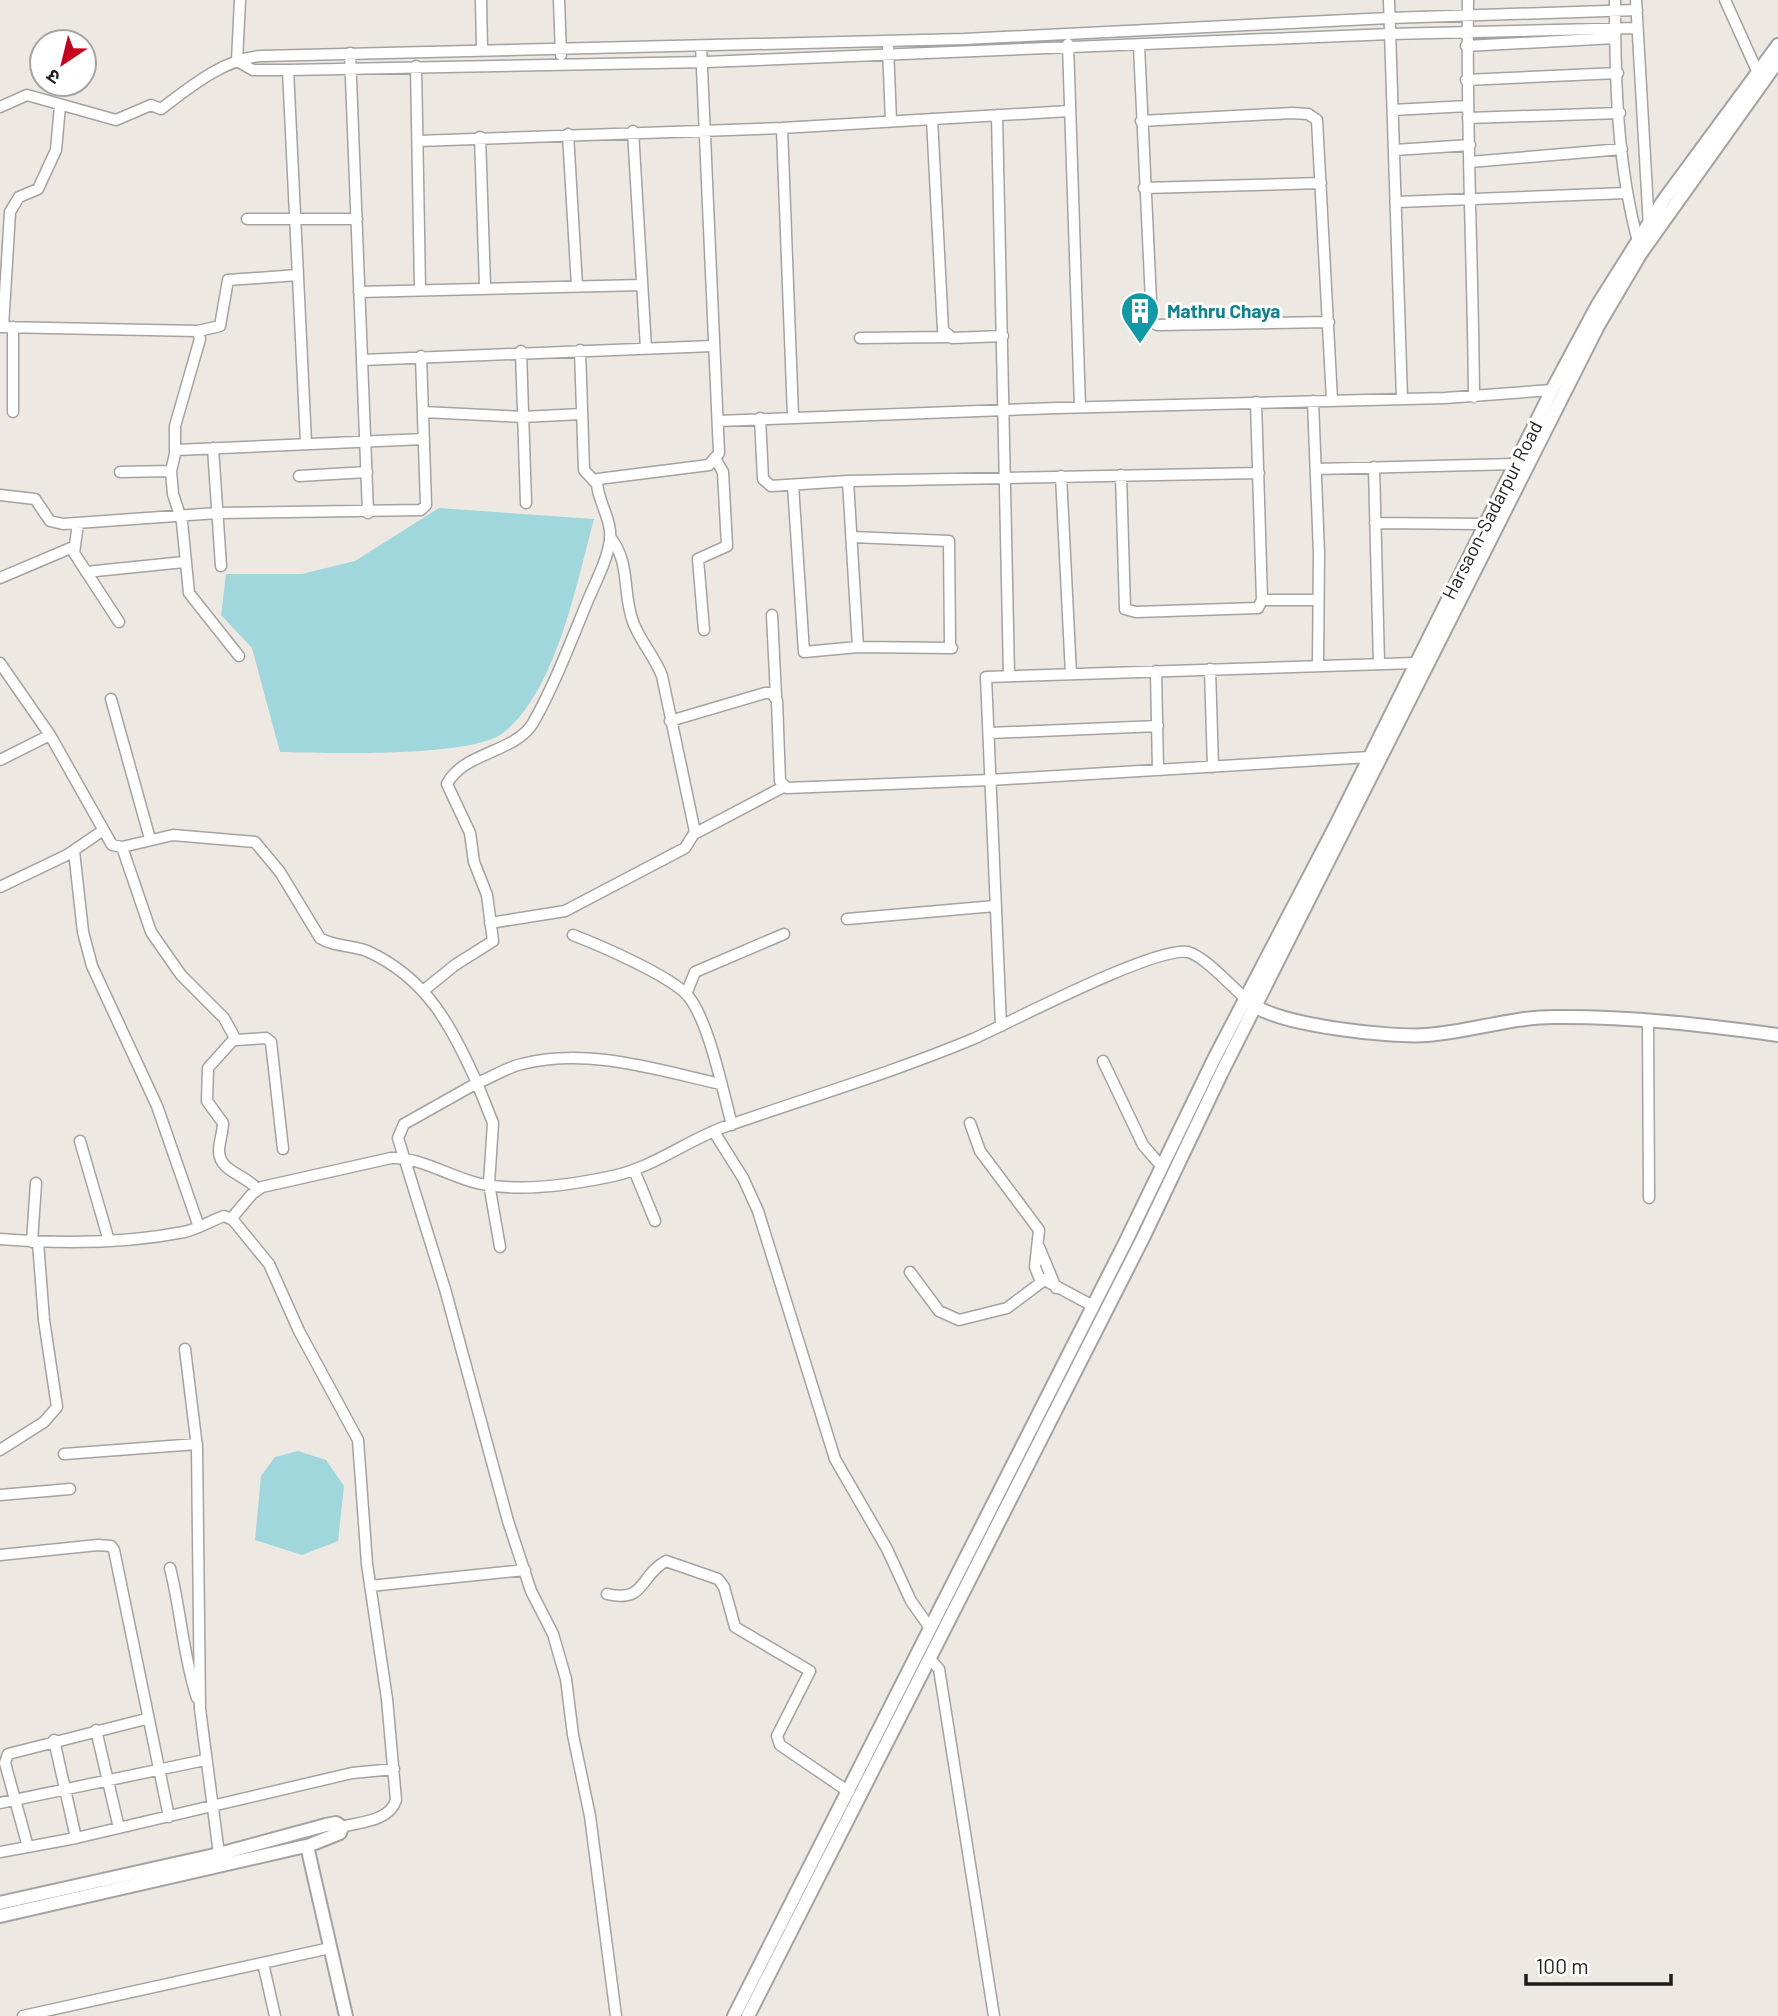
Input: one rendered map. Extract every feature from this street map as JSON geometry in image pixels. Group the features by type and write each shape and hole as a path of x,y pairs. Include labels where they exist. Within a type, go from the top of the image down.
{"street":[{"path":"237,61 240,0"},
{"path":"481,0 482,49"},
{"path":"559,0 561,63"},
{"path":"1389,0 1402,398"},
{"path":"1468,0 1466,80 1472,197 1474,397"},
{"path":"1615,0 1626,193 1643,244"},
{"path":"1725,0 1758,73"},
{"path":"0,107 27,95 116,120 151,105 162,109 192,86 237,61 255,56 1068,35 1389,18 1615,12 1637,5 1648,224"},
{"path":"1466,46 1637,29"},
{"path":"237,61 253,69 289,70 700,62 1390,34 1615,33"},
{"path":"1068,35 1080,407"},
{"path":"887,41 891,121"},
{"name":"Harsaon-Sadarpur Road","path":"923,1660 1143,1238 1255,1007 1582,358 1643,244 1648,224 1778,45"},
{"path":"701,46 702,131 720,443 716,460 723,472 727,546 698,559 704,629"},
{"path":"1139,46 1149,316 1154,324 1329,322"},
{"path":"350,53 368,513"},
{"name":"Harsaon-Sadarpur Road","path":"923,1660 930,1628 1245,998 1370,757 1552,390 1643,244 1778,61"},
{"path":"416,66 420,288"},
{"path":"289,70 298,220 306,442"},
{"path":"1466,80 1618,72"},
{"path":"13,412 5,327 10,212 19,197 38,189 56,150 60,106"},
{"path":"1393,110 1468,106"},
{"path":"418,141 633,131 782,128 1069,111"},
{"path":"1468,118 1620,113"},
{"path":"1141,121 1308,114 1317,120 1332,400"},
{"path":"997,115 1009,675"},
{"path":"932,119 943,330 947,337"},
{"path":"782,128 793,416"},
{"path":"633,131 646,348"},
{"path":"568,135 577,286"},
{"path":"480,137 485,286"},
{"path":"1395,150 1470,145"},
{"path":"1470,162 1622,149"},
{"path":"1144,188 1321,183"},
{"path":"1396,202 1626,193"},
{"path":"247,219 357,219"},
{"path":"5,327 198,331 220,326 228,280 298,275"},
{"path":"359,292 485,286 642,285"},
{"path":"198,331 200,340 175,426 176,450 171,471 174,500 180,515 184,562 191,598 239,656"},
{"path":"859,338 1003,336"},
{"path":"362,360 521,351 713,346"},
{"path":"423,991 455,965 491,945 486,895 474,862 470,833 448,781 470,764 517,738 532,724 571,643 610,537 608,513 596,483 584,470 580,350"},
{"path":"521,351 526,503"},
{"path":"0,495 35,499 54,523 217,513 418,512 424,508 421,356"},
{"path":"718,421 793,416 1474,397 1552,390"},
{"path":"1313,401 1318,665"},
{"path":"1256,402 1262,600"},
{"path":"423,411 523,417 581,414"},
{"path":"760,418 765,483 771,486 848,481 1259,473"},
{"path":"176,450 306,442 424,439"},
{"path":"213,448 220,566"},
{"path":"596,483 606,475 688,468 716,460"},
{"path":"1316,469 1515,464"},
{"path":"1374,467 1379,664"},
{"path":"120,472 171,471"},
{"path":"299,476 367,472"},
{"path":"1121,475 1125,608 1136,612 1254,608 1262,600 1318,600"},
{"path":"1061,476 1071,674"},
{"path":"848,481 858,647"},
{"path":"793,485 804,652 858,647 951,646 949,541 852,537"},
{"path":"78,523 73,547 75,556 119,622"},
{"path":"1375,523 1485,524"},
{"path":"490,923 565,911 685,848 694,834 695,827 662,677 654,654 635,625 624,559 610,537"},
{"path":"0,578 73,547"},
{"path":"86,572 184,562"},
{"path":"772,615 780,781 783,787"},
{"path":"0,663 50,735 112,845 122,847 150,839 196,835 255,842 280,872 320,938 374,955 423,991 453,1028 493,1123 489,1184 500,1247"},
{"path":"1001,1026 990,733 985,679 1009,675 1415,663"},
{"path":"1210,669 1213,767"},
{"path":"1156,671 1158,770"},
{"path":"670,722 765,693 776,696"},
{"path":"111,699 150,839"},
{"path":"990,733 1158,726"},
{"path":"0,760 50,735"},
{"path":"694,834 783,787 990,780 1370,757"},
{"path":"0,887 74,851 102,831"},
{"path":"122,847 151,932 181,975 224,1018 235,1038 242,1042 266,1038 271,1042 283,1149"},
{"path":"74,851 83,932 92,967 159,1109 199,1227"},
{"path":"847,919 995,906"},
{"path":"686,994 695,972 784,934"},
{"path":"573,935 614,953 686,994 706,1036 732,1125"},
{"path":"231,1219 257,1189 404,1158 489,1184 550,1185 634,1170 714,1132 852,1086 1001,1026 1105,977 1180,952 1202,959 1255,1007 1286,1019 1412,1036 1523,1018 1648,1021 1778,1035"},
{"path":"1648,1021 1649,1198"},
{"path":"235,1038 210,1065 207,1101 223,1123 219,1150 223,1163 238,1176 250,1180 257,1189"},
{"path":"616,2016 590,1816 573,1735 566,1679 553,1634 538,1606 508,1521 445,1289 398,1138 401,1126 477,1083 520,1064 589,1058 646,1067 721,1084"},
{"path":"1103,1061 1143,1145 1162,1167"},
{"path":"970,1123 980,1151 1035,1222 1040,1235 1035,1267 1043,1281 1093,1306"},
{"path":"714,1132 743,1178 758,1210 838,1466 887,1549 911,1601 930,1628"},
{"path":"80,1141 109,1241"},
{"path":"634,1170 655,1221"},
{"path":"1,1447 44,1422 57,1407 35,1242 36,1183"},
{"path":"0,1240 109,1241 199,1227 224,1216 231,1219 269,1264 299,1331 355,1434 363,1482 370,1586 396,1800 389,1812 342,1827"},
{"path":"1038,1242 1046,1269 1057,1289"},
{"path":"910,1272 935,1307 960,1320 1005,1309 1043,1281"},
{"path":"185,1349 197,1444 200,1709 219,1854"},
{"path":"64,1454 197,1444"},
{"path":"0,1496 71,1489"},
{"path":"0,1555 111,1546 117,1560 146,1719 169,1817"},
{"path":"607,1594 621,1597 633,1595 666,1561 718,1578 725,1592 734,1627 810,1671 777,1736 780,1745 849,1792"},
{"path":"170,1568 180,1608 187,1665 200,1709"},
{"path":"370,1586 525,1570"},
{"path":"734,2016 849,1792 923,1660"},
{"path":"748,2016 923,1660"},
{"path":"923,1660 939,1669 994,2016"},
{"path":"28,1847 5,1758 12,1752 54,1740 146,1719"},
{"path":"96,1730 119,1828"},
{"path":"54,1740 76,1838"},
{"path":"0,1803 205,1760"},
{"path":"0,1852 76,1838 352,1773 394,1769"},
{"path":"205,1863 219,1854 326,1825 336,1823 342,1827"},
{"path":"0,1916 79,1892 205,1863 307,1846 340,1833 342,1827"},
{"path":"307,1846 346,2016"},
{"path":"0,1903 79,1892"},
{"path":"23,2016 49,2013 330,1948"},
{"path":"262,1963 275,2016"}],"water":[{"path":"439,508 594,519 572,604 551,664 537,691 521,715 503,733 486,741 461,747 396,752 280,752 252,648 221,615 226,574 302,574 355,561"},
{"path":"298,1451 326,1460 344,1486 338,1541 302,1555 255,1540 261,1476 275,1457"}],"place":[{"name":"Mathru Chaya","path":"1140,345"}]}
